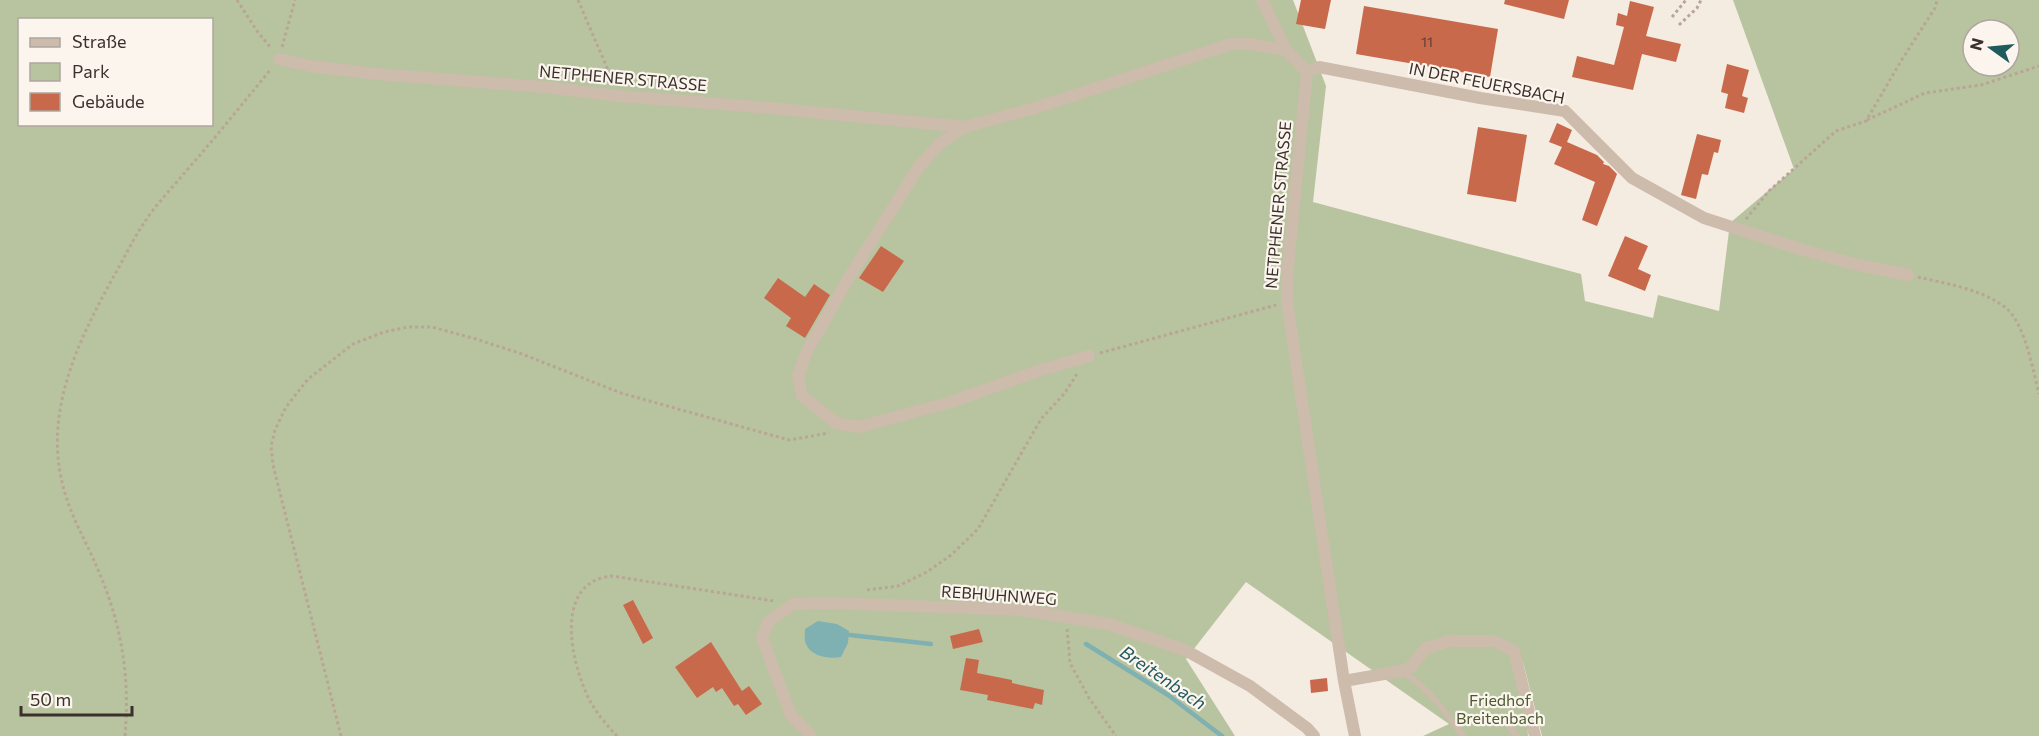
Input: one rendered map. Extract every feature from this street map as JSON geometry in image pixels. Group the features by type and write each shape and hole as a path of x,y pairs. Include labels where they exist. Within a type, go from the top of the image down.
{"street":[{"path":"1262,0 1286,50 1307,72"},
{"name":"NETPHENER STRASSE","path":"1089,356 1041,370 951,402 860,427 836,423 802,396 798,378 806,353 848,279 918,168 939,144 965,127 1035,108 1231,44 1250,44 1286,50"},
{"name":"NETPHENER STRASSE","path":"279,59 310,66 376,74 544,87 619,96 965,127"},
{"name":"IN DER FEUERSBACH","path":"1307,72 1319,67 1480,98 1565,111 1632,178 1704,218 1739,231 1854,264 1908,274"},
{"name":"NETPHENER STRASSE","path":"1307,72 1287,278 1287,302 1344,681 1355,736"},
{"name":"REBHUHNWEG","path":"793,604 829,603 1023,610 1107,624 1185,650 1250,686 1307,728 1314,736"},
{"path":"793,604 768,622 762,638 791,715 811,736"},
{"path":"1344,681 1411,667 1426,648 1450,640 1494,642 1514,651 1535,736"}],"lane":[{"path":"1401,670 1413,678 1434,699 1463,736"},
{"path":"1500,716 1517,736"}],"path":[{"path":"237,0 279,59"},
{"path":"125,736 126,673 115,613 99,570 69,508 58,463 58,415 74,356 103,296 144,222 279,59 295,0"},
{"path":"578,0 619,96"},
{"path":"1672,17 1686,0"},
{"path":"1679,25 1697,8 1701,0"},
{"path":"1866,121 1900,61 1935,8 1937,0"},
{"path":"1739,231 1769,191 1836,131 1866,121 1924,93 1981,85 2039,66"},
{"path":"1908,274 1978,293 2008,309 2023,334 2039,394"},
{"path":"864,590 898,585 927,572 951,555 978,529 1041,418 1064,394 1089,356 1287,302"},
{"path":"341,736 273,465 271,446 274,430 293,397 308,379 353,344 384,332 408,327 432,327 522,354 621,393 789,441 836,431"},
{"path":"617,736 590,700 573,652 571,625 574,607 588,585 596,579 612,576 793,604"},
{"path":"1065,617 1070,663 1089,698 1116,736"}],"green space":[{"name":"Friedhof Breitenbach","path":"0,0 1293,0 1326,86 1313,202 1581,274 1585,301 1653,318 1658,295 1719,311 1730,223 1794,169 1733,0 2039,0 2039,736 1542,736 1523,662 1528,736 1423,736 1449,724 1246,582 1186,659 1235,736 0,736"}],"water":[{"path":"818,621 837,624 849,631 848,643 841,657 821,656 808,648 805,641 805,629"}],"building":[{"path":"1301,0 1331,0 1325,29 1296,24"},
{"path":"1505,0 1569,0 1564,19 1504,4"},
{"path":"1630,1 1654,7 1646,36 1681,44 1676,62 1642,54 1633,90 1572,77 1577,56 1614,65 1624,27 1616,25 1618,13 1627,16"},
{"path":"1364,6 1498,29 1490,77 1356,54"},
{"path":"1727,64 1749,70 1742,96 1748,98 1744,113 1725,108 1728,94 1721,92"},
{"path":"1557,123 1572,130 1567,142 1597,155 1604,162 1603,164 1609,166 1617,174 1597,226 1582,220 1595,182 1554,164 1562,147 1549,142"},
{"path":"1478,127 1527,135 1516,202 1467,194"},
{"path":"1697,134 1721,140 1718,153 1714,152 1708,175 1702,174 1696,199 1681,195"},
{"path":"1625,236 1648,246 1638,269 1651,275 1645,291 1608,276"},
{"path":"881,246 904,261 883,292 859,278"},
{"path":"778,278 805,297 814,284 830,295 805,338 786,326 791,318 764,298"},
{"path":"633,600 653,638 643,644 623,605"},
{"path":"979,629 983,642 953,649 950,636"},
{"path":"711,642 742,691 749,686 762,704 746,715 738,704 734,706 722,688 716,692 713,687 697,698 675,667"},
{"path":"966,658 979,660 977,673 1012,680 1012,683 1044,690 1042,705 1035,703 1033,709 987,700 988,695 960,690"},
{"path":"1327,678 1328,691 1311,693 1310,680"}],"waterway":[{"name":"Breitenbach","path":"850,635 931,644"},
{"name":"Breitenbach","path":"1086,644 1168,695 1222,736"}]}
